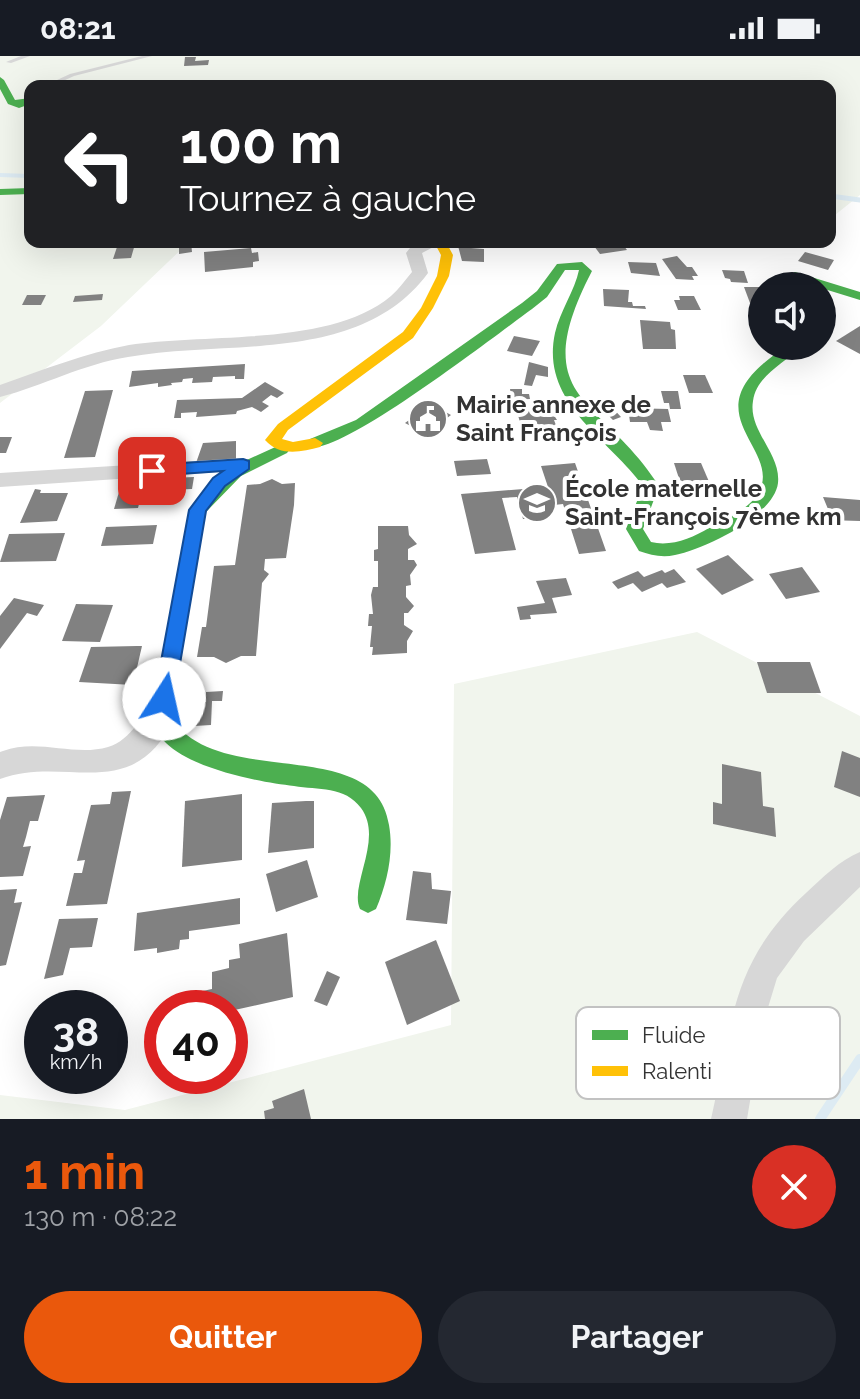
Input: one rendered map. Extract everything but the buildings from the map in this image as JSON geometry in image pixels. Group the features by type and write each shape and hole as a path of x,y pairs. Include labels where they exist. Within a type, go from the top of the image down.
{"main road":[{"path":"0,80 11,102 24,103"},
{"path":"0,192 24,191"},
{"path":"282,449 273,440 283,427 390,349 420,320 447,264 447,255 442,248"},
{"path":"368,901 379,869 382,845 372,806 361,793 347,784 298,778 193,751 176,741 161,717 198,510 219,482 243,465 282,449 317,442 361,423 527,306 542,294 561,267 572,264 582,266 586,271 571,298 559,351 562,380 572,399 637,465 651,486 648,503 635,516 634,525 639,541 652,551 670,551 732,522 768,498 772,484 769,466 749,418 745,399 752,385 779,360"},
{"path":"836,289 860,296"}],"street":[{"path":"0,391 94,359 128,351 174,345 283,339 350,324 397,299 413,286 420,273 414,253 418,248"},
{"path":"0,480 243,465"},
{"path":"0,766 17,758 98,764 137,746 161,717"},
{"path":"749,1007 760,977 791,929 813,906 860,867"},
{"path":"729,1119 733,1099"}],"lane":[{"path":"60,80 149,56"}],"shaded area":[{"path":"0,56 860,56 860,195 836,214 836,80 24,80 24,248 183,248 101,326 0,403"},
{"path":"697,632 860,716 860,1119 0,1119 0,1095 125,1110 186,1094 248,1094 248,1078 451,1025 454,684"}],"waterway":[{"path":"0,175 24,176"},
{"path":"836,197 860,200"},
{"path":"840,1089 860,1059"},
{"path":"820,1119 833,1099"}],"traffic: fast":[{"path":"0,80 11,102 24,103"},
{"path":"0,192 24,191"},
{"path":"315,443 361,423 527,306 542,294 561,267 582,266 586,271 561,334 560,368 564,384 581,411 633,463 651,486 634,529 645,547 674,549 709,536 742,516 766,496 770,482 769,468 746,416 745,403 758,377 776,360"},
{"path":"836,289 860,296"},
{"path":"282,449 235,472 198,510 161,717 175,738 211,757 279,774 337,781 360,791 371,803 380,834 368,901"}],"traffic: slow":[{"path":"315,443 288,447 273,440 283,427 408,335 427,308 443,276 447,255 443,248"}],"place":[{"name":"Mairie annexe de Saint François","path":"428,419"},
{"name":"École maternelle Saint-François 7ème km","path":"537,503"}],"route":[{"path":"152,471 243,465 219,482 198,510 164,699"}]}
